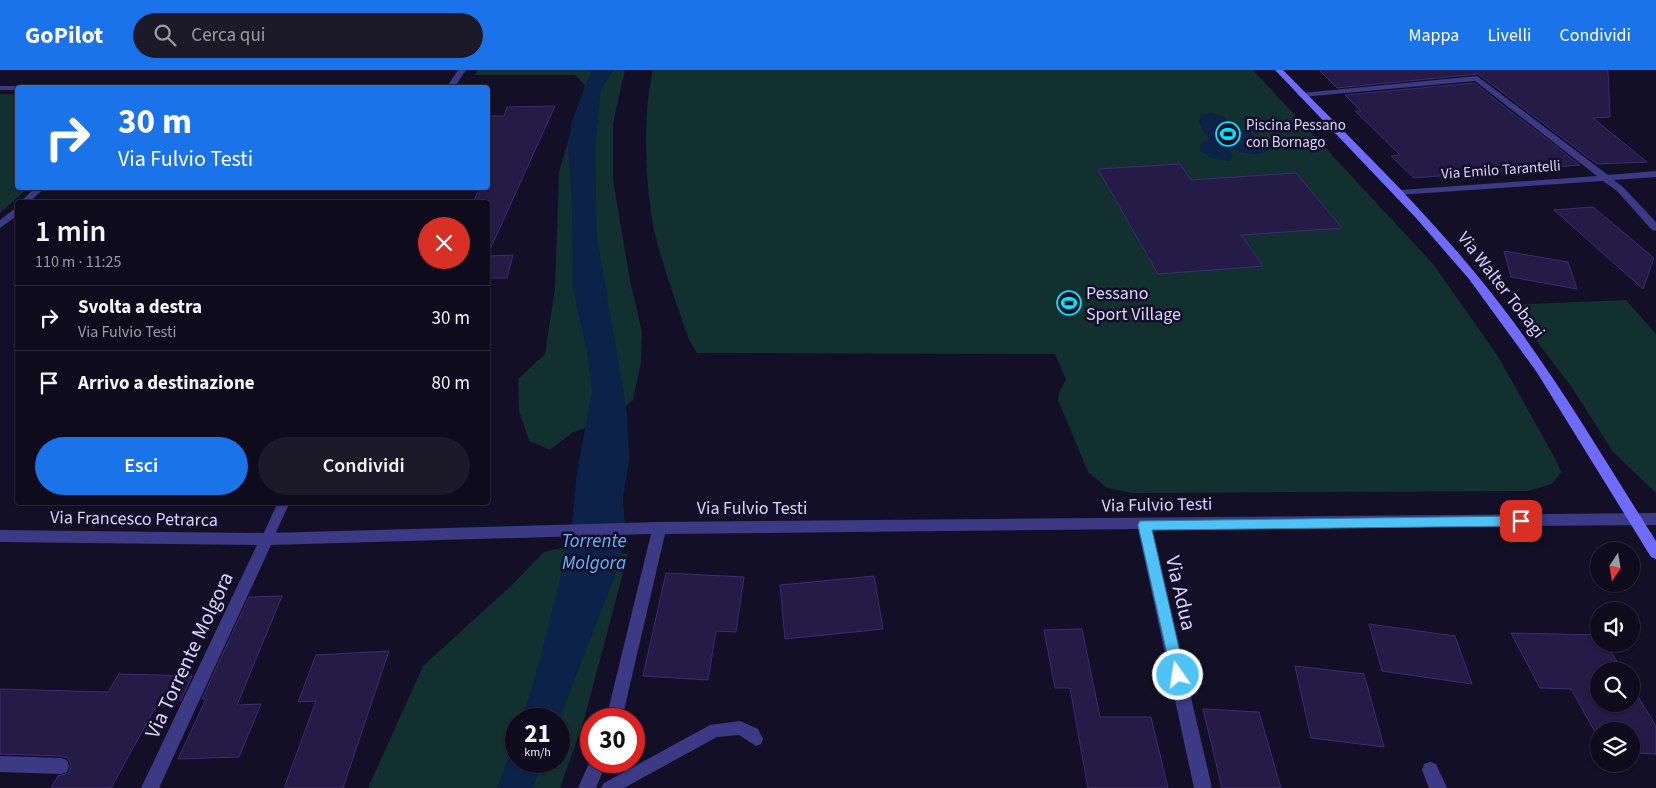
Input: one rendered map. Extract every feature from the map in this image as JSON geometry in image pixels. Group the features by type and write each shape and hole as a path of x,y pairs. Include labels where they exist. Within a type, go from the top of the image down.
{"street":[{"path":"452,85 462,70"},
{"name":"Via Walter Tobagi","path":"1279,70 1400,193 1470,273 1533,355 1656,553"},
{"path":"1302,95 1477,78 1606,177 1630,198 1656,228"},
{"path":"0,88 15,88"},
{"name":"Via Emilo Tarantelli","path":"1400,193 1656,174"},
{"path":"26,200 38,190"},
{"path":"0,225 15,212"},
{"name":"Via Fulvio Testi","path":"267,539 659,528 1656,519"},
{"name":"Via Adua","path":"1144,525 1203,788"},
{"path":"617,708 659,528"},
{"name":"Via Francesco Petrarca","path":"0,536 267,539"},
{"name":"Via Torrente Molgora","path":"150,788 267,539"},
{"path":"0,764 60,766"},
{"path":"1430,770 1438,788"},
{"path":"587,788 593,773"}],"lane":[{"path":"267,539 283,505"},
{"path":"609,788 715,730 740,728 753,734 756,739"}],"green space":[{"path":"478,70 625,70 613,123 613,180 630,281 642,332 641,362 633,400 610,418 572,433 550,450 529,441 519,411 518,379 545,354 555,288 559,172 585,85 575,75 475,75"},
{"name":"Pessano Sport Village","path":"653,70 1253,70 1434,265 1499,358 1561,472 1552,484 1528,491 1132,493 1107,488 1088,472 1058,400 1059,392 1066,380 1055,354 697,353 689,340 672,290 652,220 647,177 646,131 647,109"},
{"path":"0,94 15,94 15,190 26,190 0,213"},
{"path":"1626,300 1656,334 1656,493 1613,452 1573,389 1509,305"},
{"path":"561,548 628,554 587,708 580,708 580,731 570,760 570,708 505,708 505,773 565,773 560,788 368,788 423,666 512,585 544,552"}],"water":[{"name":"Torrente Molgora","path":"592,70 614,70 602,88 600,97 595,151 597,237 627,412 629,460 623,498 625,529 622,553 617,570 564,708 525,708 540,660 571,534 577,472 592,391 587,352 573,288 572,204 568,147 572,121"},
{"name":"Piscina Pessano con Bornago","path":"1211,113 1224,117 1235,129 1244,131 1269,144 1269,150 1254,154 1229,148 1233,157 1230,161 1214,159 1200,151 1201,144 1209,138 1202,130 1199,121 1201,115"},
{"path":"505,767 505,773 539,773 533,788 497,788"}],"building":[{"path":"1319,70 1608,70 1610,117 1593,118 1647,162 1597,164 1478,74 1337,88"},
{"path":"1474,83 1580,165 1414,178 1391,156 1400,155 1355,111 1361,111 1345,95"},
{"path":"555,106 490,250 490,200 474,200 479,190 490,190 490,116 504,116 507,107"},
{"path":"1180,164 1191,180 1296,173 1342,228 1241,235 1263,266 1158,274 1098,169"},
{"path":"1593,207 1654,258 1643,289 1554,210"},
{"path":"1504,251 1568,262 1577,289 1511,277"},
{"path":"513,255 507,278 490,278 490,256"},
{"path":"666,573 744,577 736,632 716,631 708,680 643,676"},
{"path":"874,576 883,629 785,639 780,585"},
{"path":"282,596 237,705 261,704 239,757 178,759 206,699 202,699 249,597"},
{"path":"1369,624 1455,636 1472,684 1382,671"},
{"path":"1082,629 1100,717 1151,717 1168,788 1088,788 1070,688 1055,688 1044,630"},
{"path":"1511,633 1590,635 1590,652 1611,652 1617,662 1590,662 1590,712 1640,712 1640,700 1656,726 1656,754 1640,753 1640,722 1590,723 1571,689 1540,688"},
{"path":"389,651 343,788 284,788 316,701 298,702 316,655"},
{"path":"1295,666 1364,674 1384,747 1311,738"},
{"path":"119,674 192,676 181,700 159,701 111,788 51,788 58,776 69,773 71,765 68,758 61,756 0,754 0,689 108,692"},
{"path":"1203,709 1259,712 1281,788 1222,788"}],"place":[{"name":"Piscina Pessano con Bornago","path":"1228,134"},
{"name":"Pessano Sport Village","path":"1069,303"}],"route":[{"path":"1178,675 1144,525 1521,521"}]}
